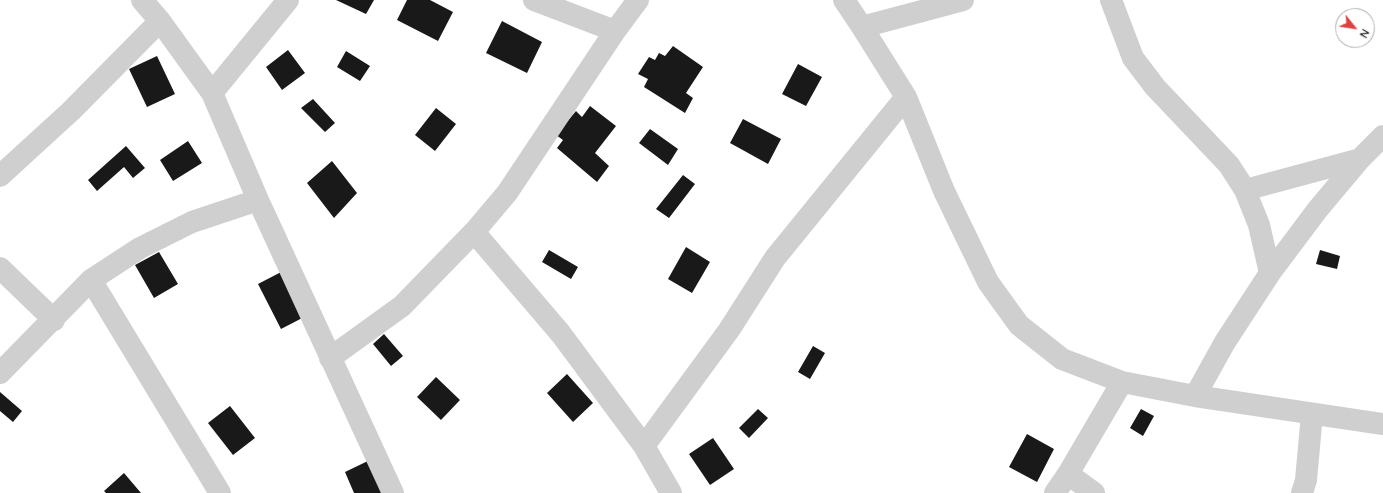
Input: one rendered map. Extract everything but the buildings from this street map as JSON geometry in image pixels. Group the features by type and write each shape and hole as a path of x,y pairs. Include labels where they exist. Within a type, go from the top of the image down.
{"street":[{"path":"142,0 160,21 212,93 258,200 393,493"},
{"path":"212,93 288,0"},
{"path":"534,0 615,31"},
{"path":"330,358 402,306 474,232 507,193 615,31 638,0"},
{"path":"844,0 906,97 944,191 988,282 1019,325 1062,358 1122,382 1195,396 1383,424"},
{"path":"862,27 963,0"},
{"path":"1111,0 1133,58 1155,87 1229,164 1245,190 1259,225 1270,274"},
{"path":"0,176 71,111 160,21"},
{"path":"644,446 729,330 775,258 906,97"},
{"path":"1195,396 1225,342 1270,274 1318,209 1360,159 1383,136"},
{"path":"1245,190 1360,159"},
{"path":"0,373 92,280 140,248 192,222 258,200"},
{"path":"474,232 561,334 644,446 671,493"},
{"path":"0,268 54,320"},
{"path":"92,280 220,493"},
{"path":"1054,493 1068,474 1122,382"},
{"path":"1302,493 1306,480 1312,414"},
{"path":"1068,474 1094,493"}]}
